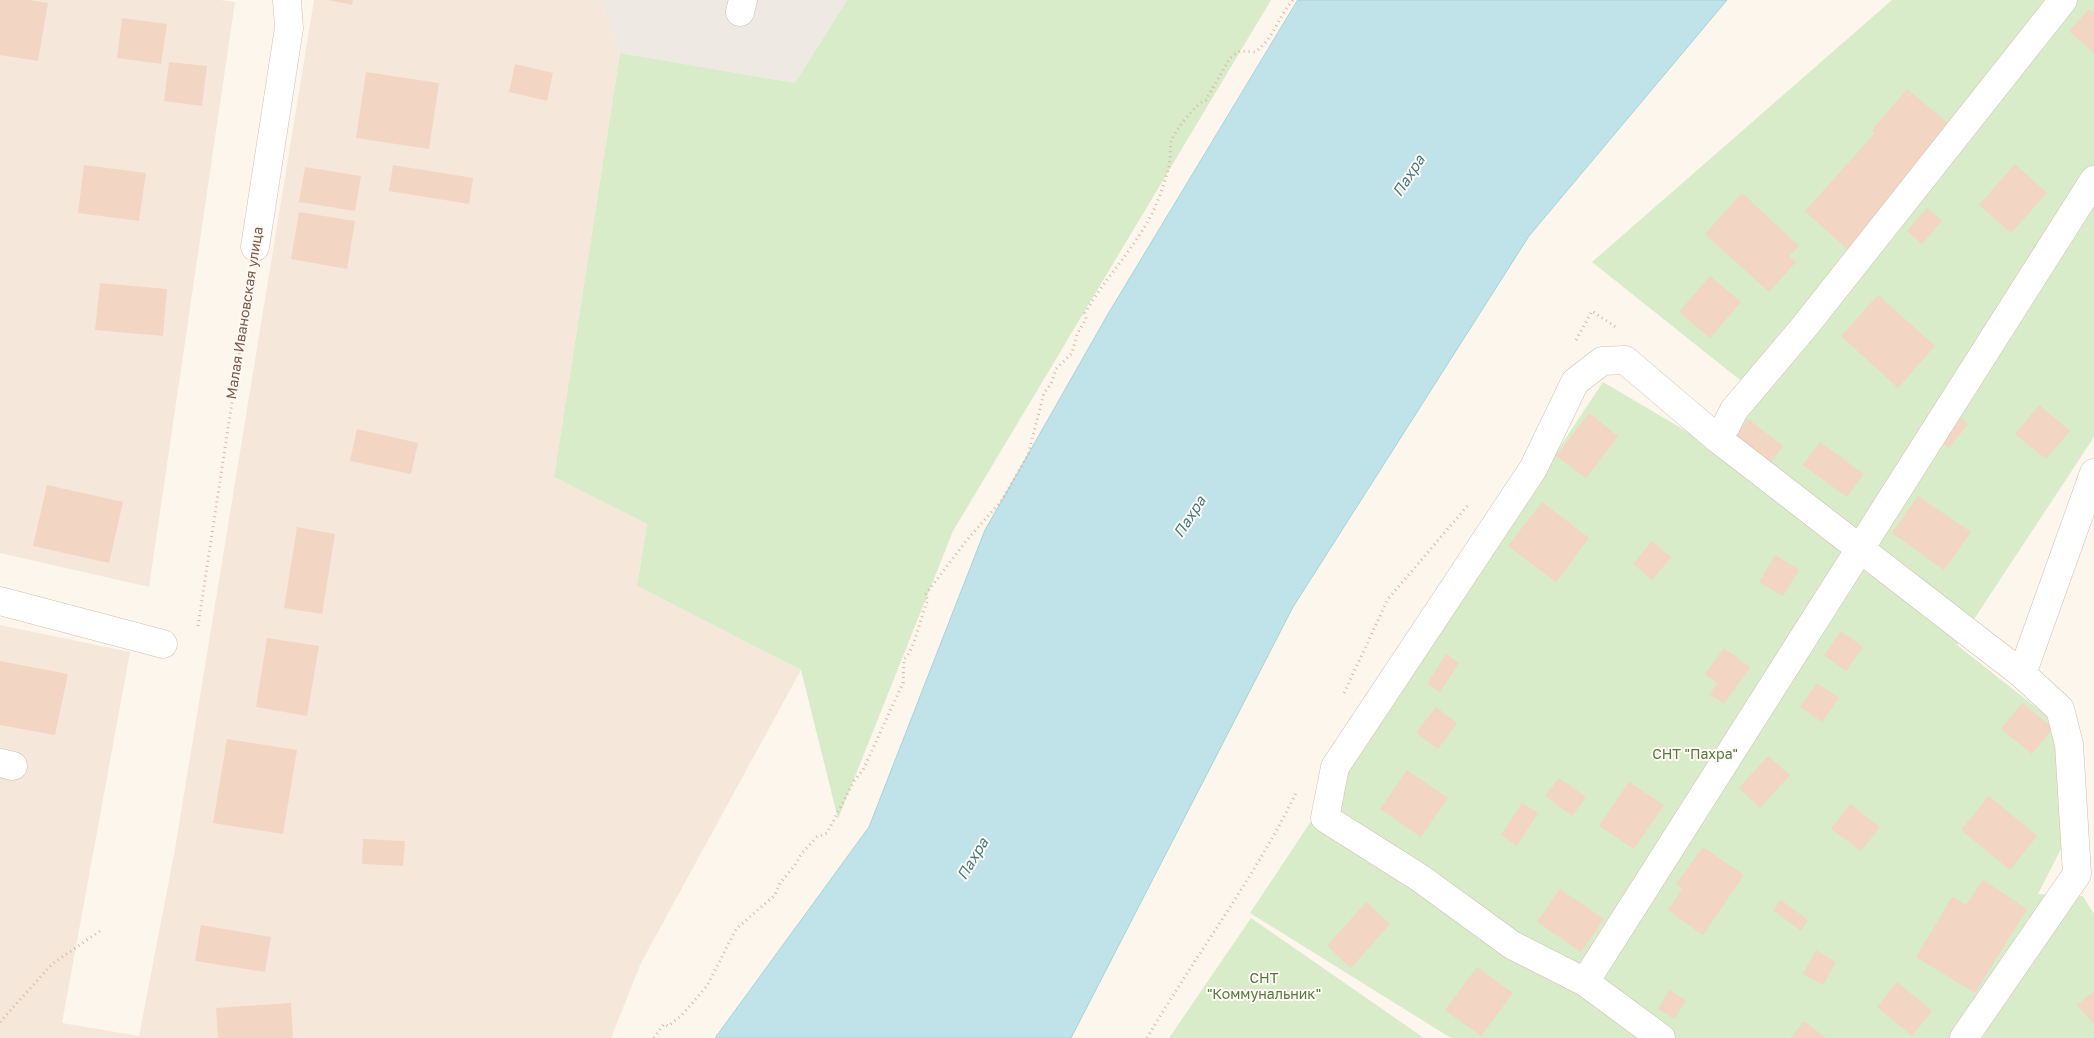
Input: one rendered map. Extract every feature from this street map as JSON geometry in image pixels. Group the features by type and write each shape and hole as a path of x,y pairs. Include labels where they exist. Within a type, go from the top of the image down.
{"street":[{"name":"Малая Ивановская улица","path":"255,247 289,28 287,0"},
{"path":"1726,426 1734,410 1805,326 2063,0"},
{"path":"1584,982 1861,550 2094,180"},
{"path":"1661,1038 1584,982 1512,945 1420,878 1325,818 1335,767 1533,469 1575,382 1602,361 1625,360 1718,440 2022,674 2060,709 2068,744 2077,874 1964,1038"},
{"path":"2022,674 2094,473"},
{"path":"0,601 163,644"}],"path":[{"path":"654,1038 664,1024 668,1026 681,1016 707,986 736,929 775,895 780,883 796,865 802,853 817,838 827,833 854,781 863,770 903,683 904,659 907,657 921,618 921,613 928,600 925,594 966,540 1002,500 1028,455 1044,393 1051,384 1056,369 1072,353 1077,334 1086,319 1085,313 1105,281 1122,261 1125,253 1136,243 1154,211 1169,166 1172,140 1176,132 1184,120 1201,102 1206,100 1230,58 1240,51 1255,52 1264,46 1283,11 1293,0"},
{"name":"Малая Ивановская улица","path":"198,626 255,247"},
{"path":"0,1022 52,964 103,929"}],"shaded area":[{"path":"0,0 220,0 235,2 149,587 0,553"},
{"path":"314,0 600,0 620,53 554,477 647,524 637,586 801,670 641,963 611,1038 0,1038 0,625 130,652 62,1023 139,1036 175,849"},
{"path":"600,0 847,0 795,83 620,53"}],"green space":[{"path":"847,0 1271,0 953,531 838,819 801,670 637,586 647,524 554,477 620,53 795,83"},
{"name":"СНТ \"Пахра\"","path":"1892,0 2094,0 2094,437 1957,645 2052,720 2060,743 2061,849 2038,894 2083,896 2094,914 2094,1038 1451,1038 1250,913 1603,382 1720,451 1760,396 1592,262"},
{"name":"СНТ \"Коммунальник\"","path":"1251,918 1424,1038 1169,1038"}],"water":[{"name":"Пахра","path":"1298,0 1727,0 1529,236 1293,607 1071,1038 715,1038 869,827 985,530 1108,314"}],"building":[{"path":"0,0 29,0 48,3 38,61 0,55"},
{"path":"329,0 353,0 352,5"},
{"path":"2089,9 2094,13 2094,53 2069,31"},
{"path":"122,18 167,24 161,64 117,58"},
{"path":"169,62 207,66 202,106 164,101"},
{"path":"515,64 553,73 547,101 509,92"},
{"path":"366,72 439,83 429,149 356,138"},
{"path":"1907,89 1955,129 1848,250 1805,211 1875,133 1872,130"},
{"path":"2015,164 2047,193 2011,233 1979,205"},
{"path":"84,165 146,173 139,221 78,213"},
{"path":"393,165 473,178 469,204 389,191"},
{"path":"305,167 361,176 355,211 299,202"},
{"path":"1742,193 1799,246 1789,256 1796,262 1769,292 1705,234"},
{"path":"1927,208 1942,221 1922,244 1907,231"},
{"path":"299,212 355,221 347,269 291,259"},
{"path":"1710,276 1741,302 1710,338 1679,312"},
{"path":"100,283 167,289 163,336 95,330"},
{"path":"1878,295 1935,346 1898,388 1841,336"},
{"path":"2039,405 2070,431 2046,459 2015,434"},
{"path":"1952,411 1968,424 1949,448 1933,435"},
{"path":"1589,413 1618,436 1586,478 1556,456"},
{"path":"1748,419 1783,446 1770,463 1735,437"},
{"path":"357,429 418,443 411,474 350,461"},
{"path":"1820,442 1864,474 1847,497 1803,465"},
{"path":"47,485 123,502 109,563 33,546"},
{"path":"1918,496 1971,532 1944,570 1892,533"},
{"path":"1542,502 1589,538 1556,582 1508,546"},
{"path":"297,527 335,534 322,614 284,608"},
{"path":"1652,541 1671,557 1652,580 1633,564"},
{"path":"1775,555 1799,570 1783,596 1759,582"},
{"path":"1841,631 1863,647 1846,671 1824,655"},
{"path":"267,638 319,646 307,716 256,707"},
{"path":"1724,648 1750,667 1724,704 1710,694 1717,683 1705,674"},
{"path":"1446,654 1459,663 1440,692 1427,684"},
{"path":"0,661 68,674 55,735 0,725"},
{"path":"1817,683 1839,698 1822,722 1800,707"},
{"path":"2022,703 2053,728 2032,754 2001,729"},
{"path":"1436,707 1457,723 1438,749 1416,733"},
{"path":"227,739 297,750 283,834 213,823"},
{"path":"1768,756 1790,775 1760,808 1739,788"},
{"path":"1407,770 1448,798 1421,837 1380,809"},
{"path":"1559,778 1586,797 1572,816 1545,796"},
{"path":"1629,782 1664,805 1634,849 1599,826"},
{"path":"1989,796 2037,836 2010,870 1961,830"},
{"path":"1522,803 1538,813 1517,846 1501,835"},
{"path":"1850,804 1880,827 1861,851 1831,829"},
{"path":"363,839 405,841 403,866 362,864"},
{"path":"1703,847 1744,875 1703,935 1668,910 1682,889 1676,884"},
{"path":"1983,880 2027,909 1975,993 1916,957 1952,897 1966,905"},
{"path":"1560,889 1604,919 1581,952 1537,922"},
{"path":"1781,900 1808,920 1801,931 1773,910"},
{"path":"1366,902 1390,924 1351,968 1327,946"},
{"path":"201,925 271,937 265,972 195,961"},
{"path":"1816,950 1836,962 1823,985 1803,974"},
{"path":"1477,967 1513,993 1481,1036 1445,1010"},
{"path":"1897,982 1932,1011 1912,1036 1877,1007"},
{"path":"1669,990 1686,1000 1675,1019 1658,1009"},
{"path":"2094,991 2094,1024 2077,1005"},
{"path":"291,1003 293,1038 218,1038 216,1008"},
{"path":"1804,1021 1826,1038 1791,1038"}]}
